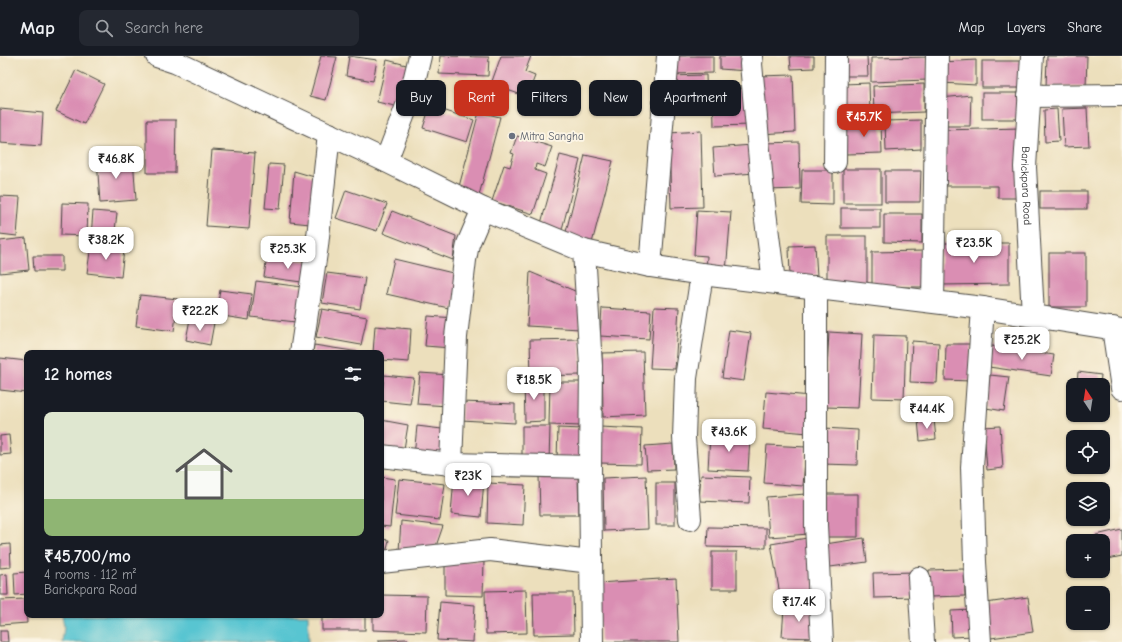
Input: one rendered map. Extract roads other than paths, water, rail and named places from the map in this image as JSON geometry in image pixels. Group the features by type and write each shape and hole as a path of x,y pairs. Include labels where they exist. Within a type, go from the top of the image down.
{"street":[{"path":"386,161 410,98 420,56"},
{"path":"650,266 668,56"},
{"path":"752,56 751,64 764,204 774,282"},
{"path":"835,162 836,56"},
{"path":"933,301 937,56"},
{"name":"Barickpara Road","path":"1032,56 1026,167 1033,315"},
{"path":"169,58 386,161 483,209 584,251 650,266 702,274 933,301 1033,315 1117,329 1122,388"},
{"path":"1029,96 1122,95"},
{"path":"301,350 317,246 329,134"},
{"path":"451,464 456,337 465,260 471,237 483,209"},
{"path":"584,251 590,366 592,642"},
{"path":"690,519 684,438 686,378 702,274"},
{"path":"816,287 816,525 822,642"},
{"path":"980,642 975,562 972,467 983,308"},
{"path":"384,456 451,464 590,467"},
{"path":"384,562 490,550 591,562"},
{"path":"919,578 924,642"}],"water":[{"path":"62,618 308,618 309,642 62,642 64,627"}],"place":[{"name":"Mitra Sangha","path":"512,136"}]}
